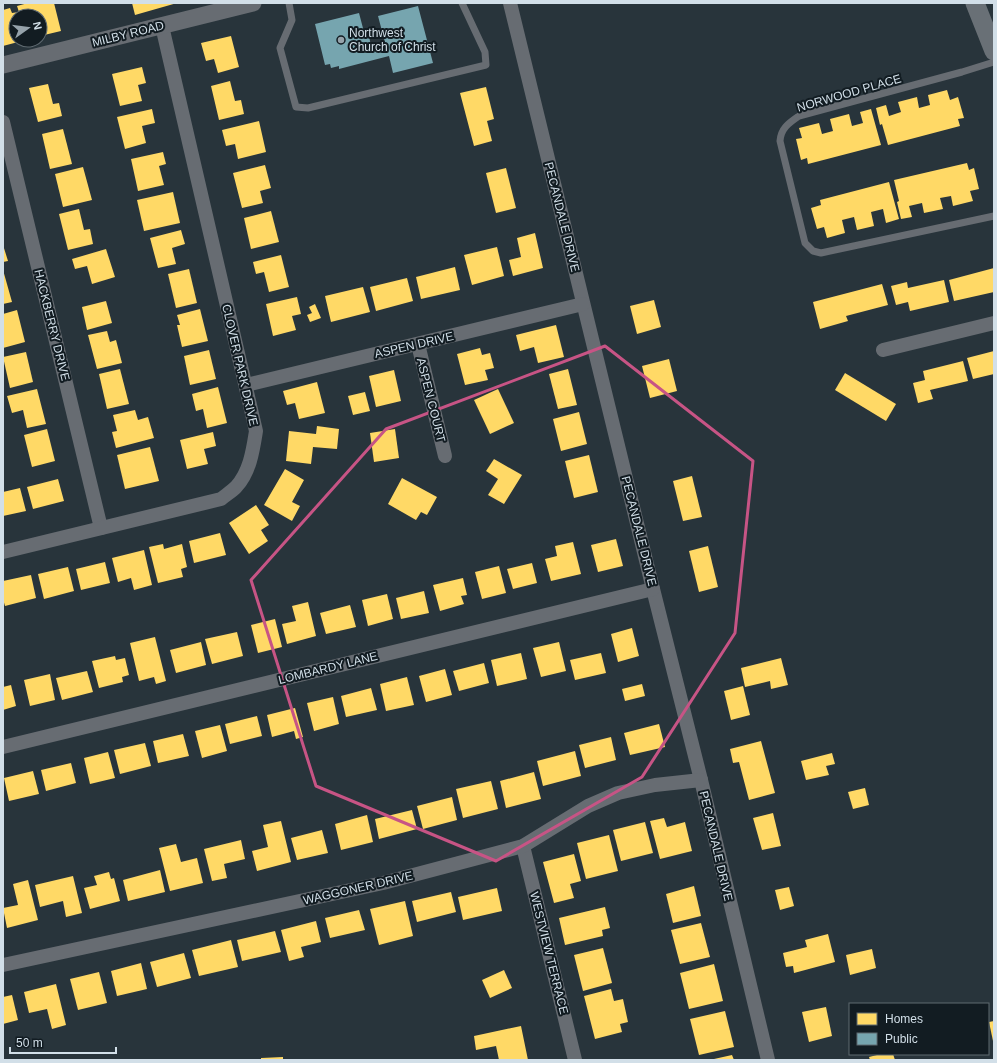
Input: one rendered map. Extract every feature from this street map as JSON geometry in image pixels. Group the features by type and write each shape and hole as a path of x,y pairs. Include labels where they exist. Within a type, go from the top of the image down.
{"main road":[{"path":"975,3 994,51"}],"street":[{"name":"MILBY ROAD","path":"3,65 253,3"},
{"name":"PECANDALE DRIVE","path":"510,3 701,780 768,1060"},
{"name":"CLOVER PARK DRIVE","path":"3,552 221,499 236,487 253,454 256,431 162,26"},
{"name":"HACKBERRY DRIVE","path":"3,122 101,528"},
{"name":"ASPEN DRIVE","path":"246,385 583,304"},
{"path":"883,350 994,323"},
{"name":"ASPEN COURT","path":"418,344 445,456"},
{"name":"LOMBARDY LANE","path":"3,747 653,589"},
{"name":"WAGGONER DRIVE","path":"3,965 384,883 523,846 588,806 618,793 655,785 701,780"},
{"name":"WESTVIEW TERRACE","path":"523,846 575,1060"}],"lane":[{"path":"289,3 292,20 280,48 296,107 308,108 486,65 485,52 462,3"},
{"name":"NORWOOD PLACE","path":"994,62 800,116 788,124 781,134 780,141 805,243 813,251 821,252 994,216"}],"highlighted area":[{"path":"605,346 753,461 735,633 642,777 496,861 316,786 251,580 386,429"}],"building: Homes":[{"path":"28,3 54,3 61,31 48,34 48,8 18,8 17,6"},
{"path":"132,3 177,3 135,15"},
{"path":"8,9 8,45 3,46 3,10"},
{"path":"231,36 239,67 218,73 214,59 206,61 201,43"},
{"path":"142,67 146,83 138,85 142,101 120,106 112,74"},
{"path":"230,81 235,101 241,100 244,114 219,120 211,86"},
{"path":"48,84 53,104 59,103 62,116 38,122 29,88"},
{"path":"486,87 494,119 487,121 492,141 474,146 460,93"},
{"path":"947,90 950,100 958,97 964,118 958,119 960,126 888,145 882,124 880,125 876,108 886,105 889,116 901,112 898,102 917,97 919,108 930,105 928,95"},
{"path":"152,109 155,123 142,126 146,143 125,149 117,117"},
{"path":"871,109 881,145 808,164 807,158 801,160 796,139 802,138 799,128 819,123 822,134 833,131 830,119 849,114 852,126 863,123 860,112"},
{"path":"259,121 266,152 238,159 235,144 226,146 222,130"},
{"path":"63,129 72,164 50,169 42,134"},
{"path":"163,152 166,164 159,166 164,185 138,191 131,159"},
{"path":"967,163 969,170 974,168 979,189 970,191 973,201 953,206 951,196 940,198 943,209 924,213 922,203 909,206 912,217 901,219 897,202 899,201 894,180"},
{"path":"265,165 271,188 260,191 263,203 242,208 233,173"},
{"path":"83,167 92,200 63,207 55,174"},
{"path":"506,168 516,208 496,213 486,173"},
{"path":"889,182 899,219 886,223 883,209 871,212 874,226 857,230 854,217 842,220 845,233 827,238 824,227 817,229 811,208 821,205 820,200"},
{"path":"173,192 180,223 144,231 137,200"},
{"path":"79,209 84,230 90,229 93,244 68,250 59,214"},
{"path":"271,211 279,242 251,249 244,218"},
{"path":"181,230 185,244 172,248 176,264 158,268 150,238"},
{"path":"535,233 543,268 513,276 509,260 521,257 517,238"},
{"path":"3,245 8,261 3,262"},
{"path":"497,247 504,276 472,285 464,255"},
{"path":"106,249 115,277 92,284 87,266 75,269 72,259"},
{"path":"281,255 289,287 269,292 264,272 256,274 253,262"},
{"path":"455,267 460,290 421,299 416,277"},
{"path":"994,268 994,292 954,301 949,280"},
{"path":"189,269 197,303 176,308 168,274"},
{"path":"3,270 12,302 3,304"},
{"path":"407,278 413,301 376,311 370,287"},
{"path":"944,280 949,302 910,311 908,302 896,305 891,286 907,282 908,288"},
{"path":"882,284 888,305 846,316 848,321 820,329 813,302"},
{"path":"363,287 370,312 331,322 325,296"},
{"path":"297,297 301,314 292,316 296,330 273,336 266,304"},
{"path":"654,300 661,327 637,334 630,306"},
{"path":"106,301 112,323 87,330 82,307"},
{"path":"315,304 321,318 310,322 307,315 312,313 309,307"},
{"path":"200,309 208,341 182,347 177,325 180,325 177,315"},
{"path":"17,310 25,342 3,348 3,314"},
{"path":"556,325 564,357 538,363 534,347 520,351 516,335"},
{"path":"107,331 110,342 116,340 122,363 97,369 88,335"},
{"path":"480,348 482,355 490,353 494,368 485,370 488,380 465,385 457,354"},
{"path":"209,350 216,379 190,385 184,356"},
{"path":"994,351 994,374 973,379 967,358"},
{"path":"26,352 33,382 10,388 3,357"},
{"path":"669,359 677,391 650,398 642,366"},
{"path":"963,361 968,381 930,390 933,399 918,403 913,383 925,380 923,371"},
{"path":"120,369 129,404 107,409 99,374"},
{"path":"568,369 577,405 558,409 549,374"},
{"path":"394,370 401,401 376,407 369,376"},
{"path":"845,373 896,404 886,421 835,390"},
{"path":"317,382 325,413 299,419 295,403 287,405 283,391"},
{"path":"218,387 227,423 207,428 203,409 196,411 192,394"},
{"path":"37,389 46,424 27,428 23,410 12,413 7,396"},
{"path":"498,389 514,423 490,434 474,400"},
{"path":"365,392 370,411 353,415 348,396"},
{"path":"135,410 138,420 148,417 154,438 116,448 112,432 117,431 113,415"},
{"path":"579,412 587,444 561,451 553,419"},
{"path":"317,426 339,429 337,449 313,447 311,464 286,461 289,431 316,434"},
{"path":"47,429 55,461 32,467 24,435"},
{"path":"395,429 399,458 374,462 370,433"},
{"path":"213,432 216,446 204,449 208,464 187,469 180,440"},
{"path":"150,447 159,481 125,489 117,455"},
{"path":"589,455 598,492 574,498 565,461"},
{"path":"494,459 522,475 504,504 488,495 498,479 486,471"},
{"path":"285,469 304,480 292,502 300,506 292,521 264,505"},
{"path":"692,476 702,517 683,521 673,481"},
{"path":"402,478 437,497 427,515 421,512 416,520 388,504"},
{"path":"58,479 64,501 33,509 27,487"},
{"path":"20,488 26,511 3,516 3,492"},
{"path":"256,505 269,525 261,530 268,541 249,554 229,523"},
{"path":"220,533 226,555 194,563 189,541"},
{"path":"616,539 623,566 598,572 591,545"},
{"path":"573,542 581,574 551,581 545,559 557,556 555,546"},
{"path":"163,544 164,549 182,544 187,567 181,569 183,577 158,583 149,547"},
{"path":"708,546 718,587 699,592 689,551"},
{"path":"144,550 152,585 134,590 131,578 118,582 112,558"},
{"path":"105,562 110,583 81,590 76,569"},
{"path":"532,563 537,583 513,589 507,569"},
{"path":"499,566 506,593 482,599 475,572"},
{"path":"68,567 74,591 44,599 38,574"},
{"path":"31,575 36,598 5,606 3,599 3,581"},
{"path":"463,578 467,595 461,596 464,604 440,611 433,585"},
{"path":"424,591 429,613 401,619 396,598"},
{"path":"387,594 393,619 368,626 362,600"},
{"path":"308,602 316,636 287,644 282,624 296,621 292,606"},
{"path":"350,605 356,627 326,634 320,613"},
{"path":"275,619 282,647 258,653 251,625"},
{"path":"632,628 639,656 618,662 611,634"},
{"path":"237,632 243,656 212,664 205,639"},
{"path":"155,637 166,681 156,684 154,677 139,681 130,643"},
{"path":"201,642 206,665 176,673 170,650"},
{"path":"559,642 566,671 541,677 533,648"},
{"path":"521,653 527,679 497,686 491,660"},
{"path":"601,653 606,673 575,680 570,660"},
{"path":"115,656 116,660 125,658 129,675 122,677 123,682 99,688 92,661"},
{"path":"781,658 788,685 771,689 770,681 745,687 741,668"},
{"path":"484,663 489,683 459,691 453,671"},
{"path":"445,669 452,695 426,702 419,676"},
{"path":"87,671 93,692 62,700 56,678"},
{"path":"50,674 55,700 30,706 24,680"},
{"path":"407,677 414,705 386,711 380,684"},
{"path":"642,684 645,696 625,701 622,689"},
{"path":"11,685 16,706 3,710 3,687"},
{"path":"743,686 750,715 731,720 724,691"},
{"path":"371,688 377,710 346,717 341,696"},
{"path":"333,697 339,724 314,731 307,703"},
{"path":"295,708 303,737 296,739 294,731 272,737 267,715"},
{"path":"257,716 262,736 230,744 225,724"},
{"path":"659,724 665,747 630,755 624,733"},
{"path":"220,725 227,751 202,758 195,731"},
{"path":"183,734 189,756 158,763 153,741"},
{"path":"611,737 616,760 585,768 579,745"},
{"path":"761,741 775,793 749,800 739,762 733,763 730,749"},
{"path":"145,743 151,766 120,774 114,750"},
{"path":"575,751 581,776 543,786 537,761"},
{"path":"108,752 115,778 90,784 84,758"},
{"path":"832,753 835,764 826,766 829,775 806,780 801,761"},
{"path":"71,763 76,783 46,791 41,770"},
{"path":"33,771 39,794 9,801 4,778"},
{"path":"534,772 541,799 506,808 500,781"},
{"path":"491,781 498,809 463,818 456,789"},
{"path":"865,788 869,805 853,809 848,792"},
{"path":"452,797 457,820 423,829 417,806"},
{"path":"412,810 417,829 379,839 375,819"},
{"path":"773,813 781,846 762,850 753,818"},
{"path":"367,815 373,842 341,850 335,824"},
{"path":"664,818 667,827 685,822 692,851 660,859 650,821"},
{"path":"281,821 291,862 257,871 252,851 268,847 263,825"},
{"path":"645,822 653,853 621,861 613,830"},
{"path":"322,830 328,853 297,860 291,838"},
{"path":"609,835 618,871 586,879 577,843"},
{"path":"241,840 245,859 224,864 227,878 212,881 204,849"},
{"path":"176,844 181,862 197,858 203,883 170,891 159,848"},
{"path":"574,854 581,881 570,884 574,898 554,903 543,862"},
{"path":"160,870 165,892 128,901 123,880"},
{"path":"109,872 111,879 114,878 120,901 90,909 84,888 97,885 94,876"},
{"path":"73,876 82,913 66,917 63,901 40,907 35,885"},
{"path":"28,880 38,920 7,928 3,908 18,905 13,884"},
{"path":"694,886 701,916 673,923 666,894"},
{"path":"789,887 794,906 780,910 775,890"},
{"path":"497,888 502,911 463,920 458,897"},
{"path":"451,892 456,912 417,922 412,901"},
{"path":"405,901 413,936 379,945 370,909"},
{"path":"605,907 610,928 602,930 603,936 565,945 559,918"},
{"path":"359,910 365,930 330,938 325,918"},
{"path":"316,921 321,942 301,947 304,957 289,961 281,930"},
{"path":"701,923 710,957 680,964 671,930"},
{"path":"275,931 281,952 242,961 237,940"},
{"path":"828,934 835,962 794,973 793,966 786,967 783,953 807,947 805,940"},
{"path":"231,940 238,967 199,976 192,950"},
{"path":"603,948 612,983 583,991 574,955"},
{"path":"872,949 876,968 850,975 846,955"},
{"path":"184,953 191,978 157,987 150,962"},
{"path":"141,963 147,989 117,996 111,971"},
{"path":"714,964 723,1001 689,1009 680,973"},
{"path":"504,970 512,988 490,998 482,980"},
{"path":"99,972 107,1003 78,1010 70,979"},
{"path":"56,984 66,1025 52,1029 47,1009 29,1013 24,992"},
{"path":"611,989 614,1001 623,999 628,1022 620,1024 622,1032 595,1039 584,996"},
{"path":"12,995 18,1020 3,1024 3,997"},
{"path":"826,1007 832,1036 809,1042 802,1012"},
{"path":"725,1011 734,1047 699,1055 690,1019"},
{"path":"994,1021 994,1041 993,1041 989,1022"},
{"path":"521,1026 528,1060 499,1060 496,1046 476,1050 474,1036"},
{"path":"732,1055 734,1060 714,1060 714,1059"},
{"path":"877,1055 893,1055 895,1060 870,1060 869,1057"},
{"path":"283,1057 283,1060 261,1060 261,1058"}],"building: Public":[{"path":"418,6 433,63 393,73 389,56 339,69 339,66 331,68 330,64 325,65 315,24 359,13 364,32 368,31 371,46 377,45 379,52 387,50 378,16"}],"place":[{"name":"Northwest Church of Christ","path":"341,40"}]}
